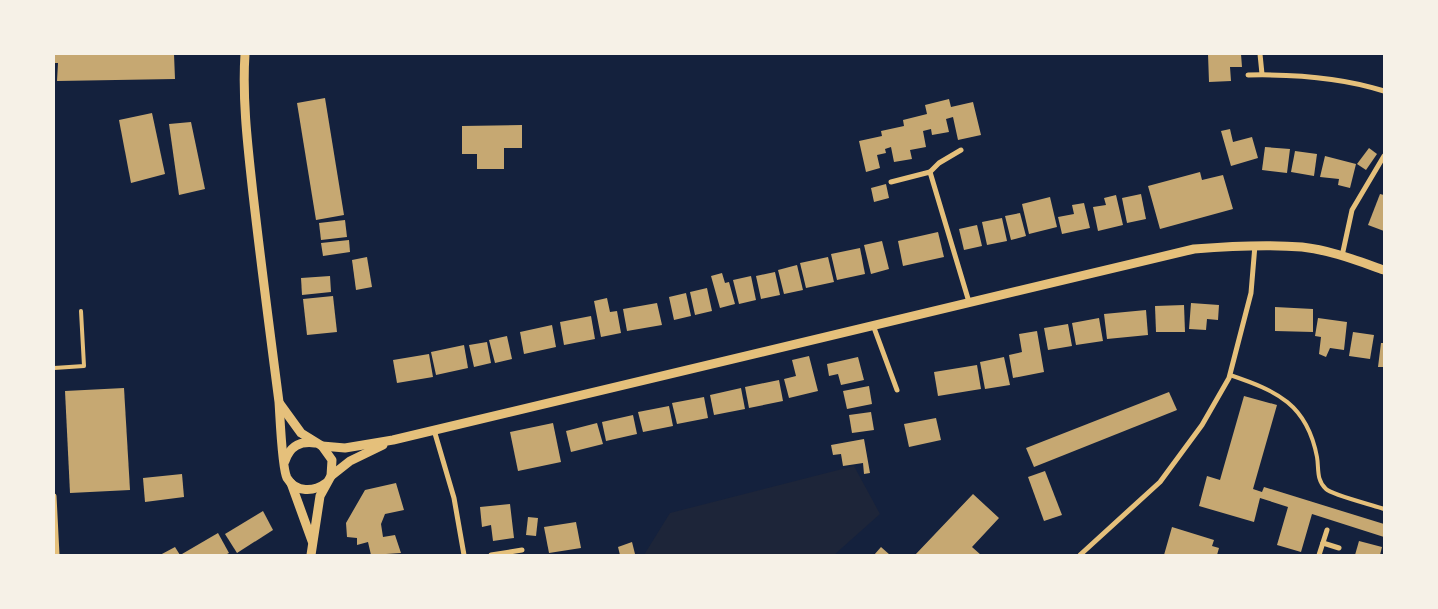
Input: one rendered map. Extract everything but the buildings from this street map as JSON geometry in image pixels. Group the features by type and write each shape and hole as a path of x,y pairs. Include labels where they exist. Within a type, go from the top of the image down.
{"street":[{"path":"244,54 243,72 248,151 279,403 286,476 297,487 312,490 350,461 392,440"},
{"path":"1260,54 1262,74"},
{"path":"1248,75 1262,74 1346,80 1384,91"},
{"path":"891,182 930,172 939,163 961,150"},
{"path":"1342,256 1352,210 1384,156"},
{"path":"930,172 969,302"},
{"path":"285,461 287,454 298,444 319,444 345,448 392,440 1194,248 1255,245 1304,248 1342,256 1384,270"},
{"path":"1084,554 1160,482 1202,425 1230,375 1252,293 1255,245"},
{"path":"873,324 897,390"},
{"path":"279,403 301,433 319,444 332,460 328,479 320,496 310,555"},
{"path":"434,430 454,498 464,555"},
{"path":"291,482 312,542"},
{"path":"54,496 57,555"},
{"path":"1319,555 1327,530"},
{"path":"1323,543 1339,548"},
{"path":"491,555 522,550"}],"lane":[{"path":"54,368 84,366 81,311"},
{"path":"1230,375 1257,384 1287,401 1307,423 1315,446 1318,479 1327,490 1384,509"}],"shaded area":[{"path":"854,466 880,514 834,555 644,555 670,513"}]}
